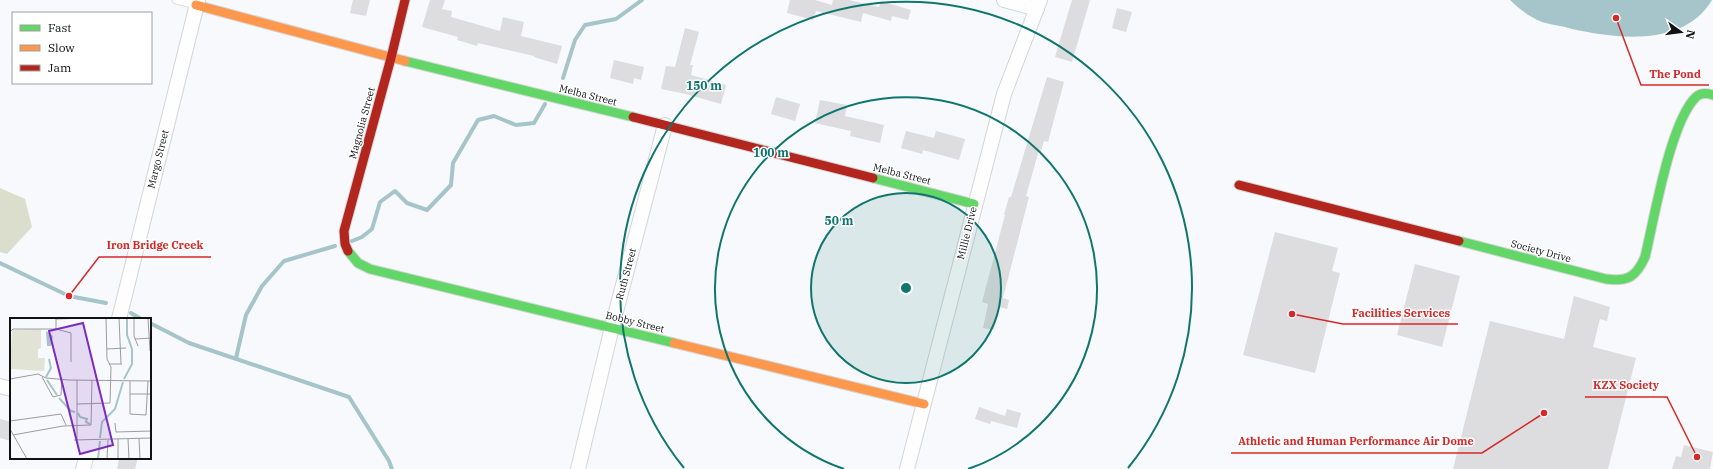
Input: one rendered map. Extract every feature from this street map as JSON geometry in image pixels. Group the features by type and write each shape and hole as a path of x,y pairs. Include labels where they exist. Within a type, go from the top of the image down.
{"street":[{"name":"Magnolia Street","path":"347,251 343,240 345,226 406,0"},
{"path":"1004,0 1039,4"},
{"name":"Melba Street","path":"197,3 391,58 665,125 974,204"},
{"name":"Margo Street","path":"119,318 197,3"},
{"name":"Millie Drive","path":"907,469 974,204 1004,94 1039,4"},
{"name":"Society Drive","path":"1239,185 1606,279 1615,281 1626,280 1638,270 1645,257 1673,142 1684,114 1688,106 1696,97 1704,93 1713,94"},
{"name":"Ruth Street","path":"578,469 612,327 665,125"},
{"name":"Bobby Street","path":"347,251 357,263 370,269 924,404"},
{"path":"0,386 10,389"},
{"path":"84,469 86,459"}],"lane":[{"path":"176,0 197,3"}],"green space":[{"path":"0,188 25,199 32,227 7,254 0,252"}],"water":[{"path":"1510,0 1712,0 1700,15 1685,26 1668,32 1649,36 1629,37 1590,33 1542,22 1533,18 1517,7"}],"building":[{"path":"353,0 370,0 366,16 350,13"},
{"path":"430,0 445,0 442,9 452,11 451,17 500,31 503,17 524,22 521,36 562,46 557,64 534,56 478,43 477,46 457,40 458,37 422,27"},
{"path":"790,0 815,0 832,5 833,0 849,0 879,7 881,1 911,10 908,20 892,16 891,21 863,13 861,22 816,11 813,20 787,13"},
{"path":"1072,0 1090,0 1072,62 1055,57"},
{"path":"1117,8 1132,12 1126,32 1112,28"},
{"path":"685,28 699,32 690,65 693,65 691,75 726,85 721,104 686,94 661,89 666,66 675,67"},
{"path":"614,60 644,67 641,80 634,78 633,84 610,78"},
{"path":"1047,77 1064,82 1048,142 1044,141 1041,151 1039,150 1026,196 1029,197 1003,298 1009,300 1007,309 999,307 994,330 983,328 988,304 982,302 1004,215 1009,197 1011,197"},
{"path":"776,97 800,104 795,121 771,114"},
{"path":"820,100 847,105 845,116 884,125 880,143 850,136 851,131 815,123"},
{"path":"906,131 934,138 936,131 965,139 959,160 923,150 922,154 901,148"},
{"path":"1275,232 1338,248 1332,271 1340,273 1315,373 1243,355"},
{"path":"1415,264 1460,276 1442,347 1397,335"},
{"path":"1574,296 1610,307 1607,321 1600,319 1593,347 1636,358 1608,469 1453,469 1490,321 1564,339"},
{"path":"979,407 1005,416 1007,409 1021,413 1017,428 991,421 990,424 975,419"},
{"path":"0,419 10,422 10,441 0,438"},
{"path":"1684,445 1713,452 1710,469 1672,469 1676,456 1681,457"},
{"path":"119,459 138,459 135,469 117,469"}],"waterway":[{"path":"563,78 575,40 585,25 616,19 642,0"},
{"path":"352,241 362,237 372,229 380,202 395,191 407,203 427,210 451,185 453,163 478,120 494,116 516,125 534,123 545,104"},
{"path":"236,358 246,315 262,286 284,261 335,246"},
{"path":"0,263 69,296 106,303"},
{"path":"131,313 139,318"},
{"path":"151,324 189,343 349,397 389,461 392,469"}],"traffic: fast":[{"path":"405,61 633,117"},
{"path":"1459,241 1606,279 1620,280 1630,277 1635,274 1645,257 1664,172 1678,127 1696,97 1704,94 1713,95"},
{"path":"873,178 974,204"},
{"path":"348,251 358,263 370,269 674,343"}],"traffic: slow":[{"path":"196,5 405,61"},
{"path":"674,343 924,404"}],"traffic: jam":[{"path":"348,251 345,244 344,231 391,58 405,0"},
{"path":"633,117 873,178"},
{"path":"1239,185 1459,241"}],"place":[{"name":"The Pond","path":"1616,18"},
{"name":"Iron Bridge Creek","path":"69,296"},
{"name":"Facilities Services","path":"1292,314"},
{"name":"Athletic and Human Performance Air Dome","path":"1544,413"},
{"name":"KZX Society","path":"1697,457"}]}
